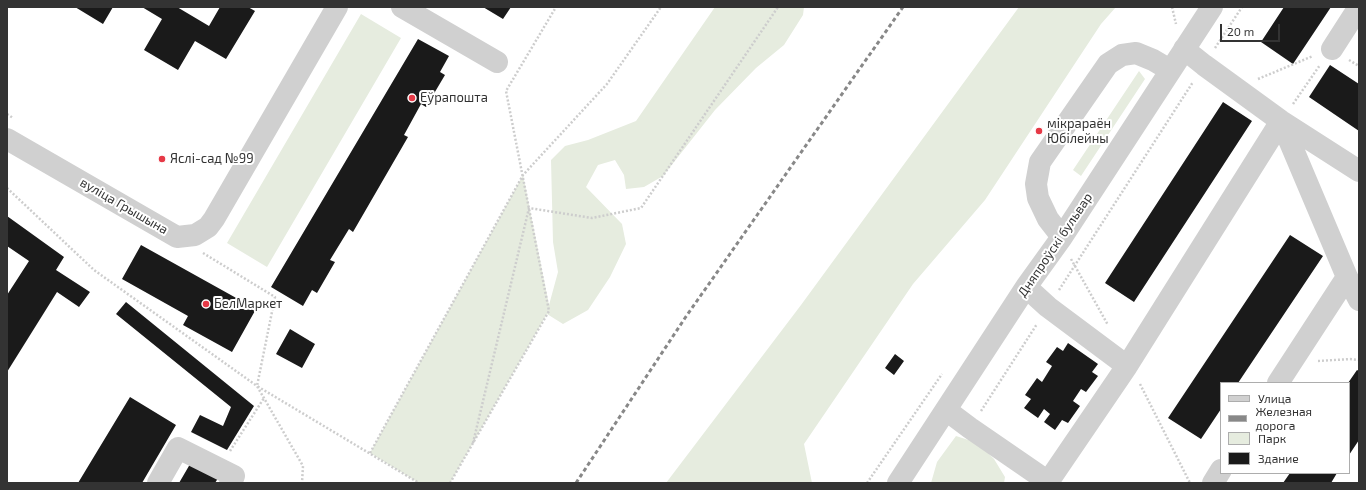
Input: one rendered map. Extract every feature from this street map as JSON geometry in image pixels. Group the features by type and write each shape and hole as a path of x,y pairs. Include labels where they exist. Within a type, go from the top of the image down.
{"street":[{"name":"вуліца Грышына","path":"7,139 177,237 195,235 208,227 214,219 337,7"},
{"path":"402,7 497,62"},
{"name":"Дняпроўскі бульвар","path":"898,483 1026,287 1062,237 1212,7"},
{"path":"1332,49 1359,7"},
{"path":"1184,49 1236,88 1359,171"},
{"path":"1062,237 1048,218 1038,198 1036,184 1040,162 1108,64 1122,55 1136,53 1153,60 1170,70"},
{"path":"1282,120 1347,277 1359,300"},
{"path":"946,410 1049,482 1128,366 1282,120"},
{"path":"1279,382 1347,277"},
{"path":"1026,287 1048,306 1128,366"},
{"path":"158,483 178,448 224,476"},
{"path":"1213,483 1220,472"}],"path":[{"path":"450,483 549,311 506,91 556,7"},
{"path":"370,454 523,175 607,84 661,7"},
{"path":"529,208 592,218 641,208 778,7"},
{"path":"970,428 1242,7"},
{"path":"1236,88 1332,49"},
{"path":"1282,120 1332,49"},
{"path":"7,188 94,270 257,386 419,483"},
{"path":"473,443 529,208"},
{"path":"177,237 275,297 257,386 303,466 302,483"},
{"path":"1292,362 1350,359 1359,360"},
{"path":"224,476 264,398"}],"green space":[{"path":"715,7 804,7 803,15 784,45 756,68 715,110 663,176 644,187 626,189 624,175 615,160 598,165 586,187 622,224 626,244 610,277 588,310 563,324 547,314 450,483 419,483 370,453 523,175 549,305 558,272 553,242 551,160 565,146 588,140 636,121"},
{"path":"1019,7 1116,7 1101,24 985,200 913,284 804,444 812,483 666,483 801,305"},
{"path":"361,14 401,38 267,267 227,243"},
{"path":"1139,71 1145,79 1081,176 1073,170"},
{"path":"956,436 978,443 994,459 1005,477 1004,483 931,483 937,462"}],"building":[{"path":"75,7 113,7 103,24"},
{"path":"142,7 177,7 209,26 220,7 248,7 255,11 226,59 195,41 178,70 144,50 162,19"},
{"path":"483,7 511,7 503,19"},
{"path":"1284,7 1331,7 1293,64 1261,42"},
{"path":"418,39 449,56 440,72 445,75 426,107 421,104 404,135 408,137 353,232 349,229 330,260 335,262 317,293 312,290 303,306 271,287"},
{"path":"1330,65 1359,84 1359,131 1309,97"},
{"path":"1223,102 1252,121 1134,302 1105,283"},
{"path":"7,216 64,257 56,270 90,292 79,307 57,292 7,372 7,295 29,261 7,246"},
{"path":"1290,235 1323,256 1239,382 1220,382 1220,410 1201,439 1168,418"},
{"name":"БелМаркет","path":"141,245 256,309 232,352 183,325 188,316 122,279"},
{"path":"126,302 254,406 227,450 191,432 200,415 223,426 231,407 116,314"},
{"path":"290,329 315,344 302,368 276,354"},
{"path":"1068,343 1098,364 1092,372 1098,376 1086,392 1081,389 1073,401 1080,406 1068,423 1062,420 1055,430 1044,422 1050,414 1044,409 1038,418 1024,408 1031,399 1025,395 1037,378 1042,382 1052,366 1046,362 1057,347 1063,351"},
{"path":"895,354 904,361 894,375 885,368"},
{"path":"1357,370 1359,371 1359,440 1350,454 1350,382 1349,382"},
{"path":"130,397 176,425 142,483 78,483"},
{"path":"193,459 220,475 215,483 179,483"},
{"path":"1289,474 1336,474 1331,483 1283,483"}],"railway":[{"path":"576,483 685,318 903,7"}],"place":[{"name":"Еўрапошта","path":"412,98"},
{"name":"мікрараён Юбілейны","path":"1039,131"},
{"name":"Яслі-сад №99","path":"162,159"},
{"name":"БелМаркет","path":"206,304"}]}
